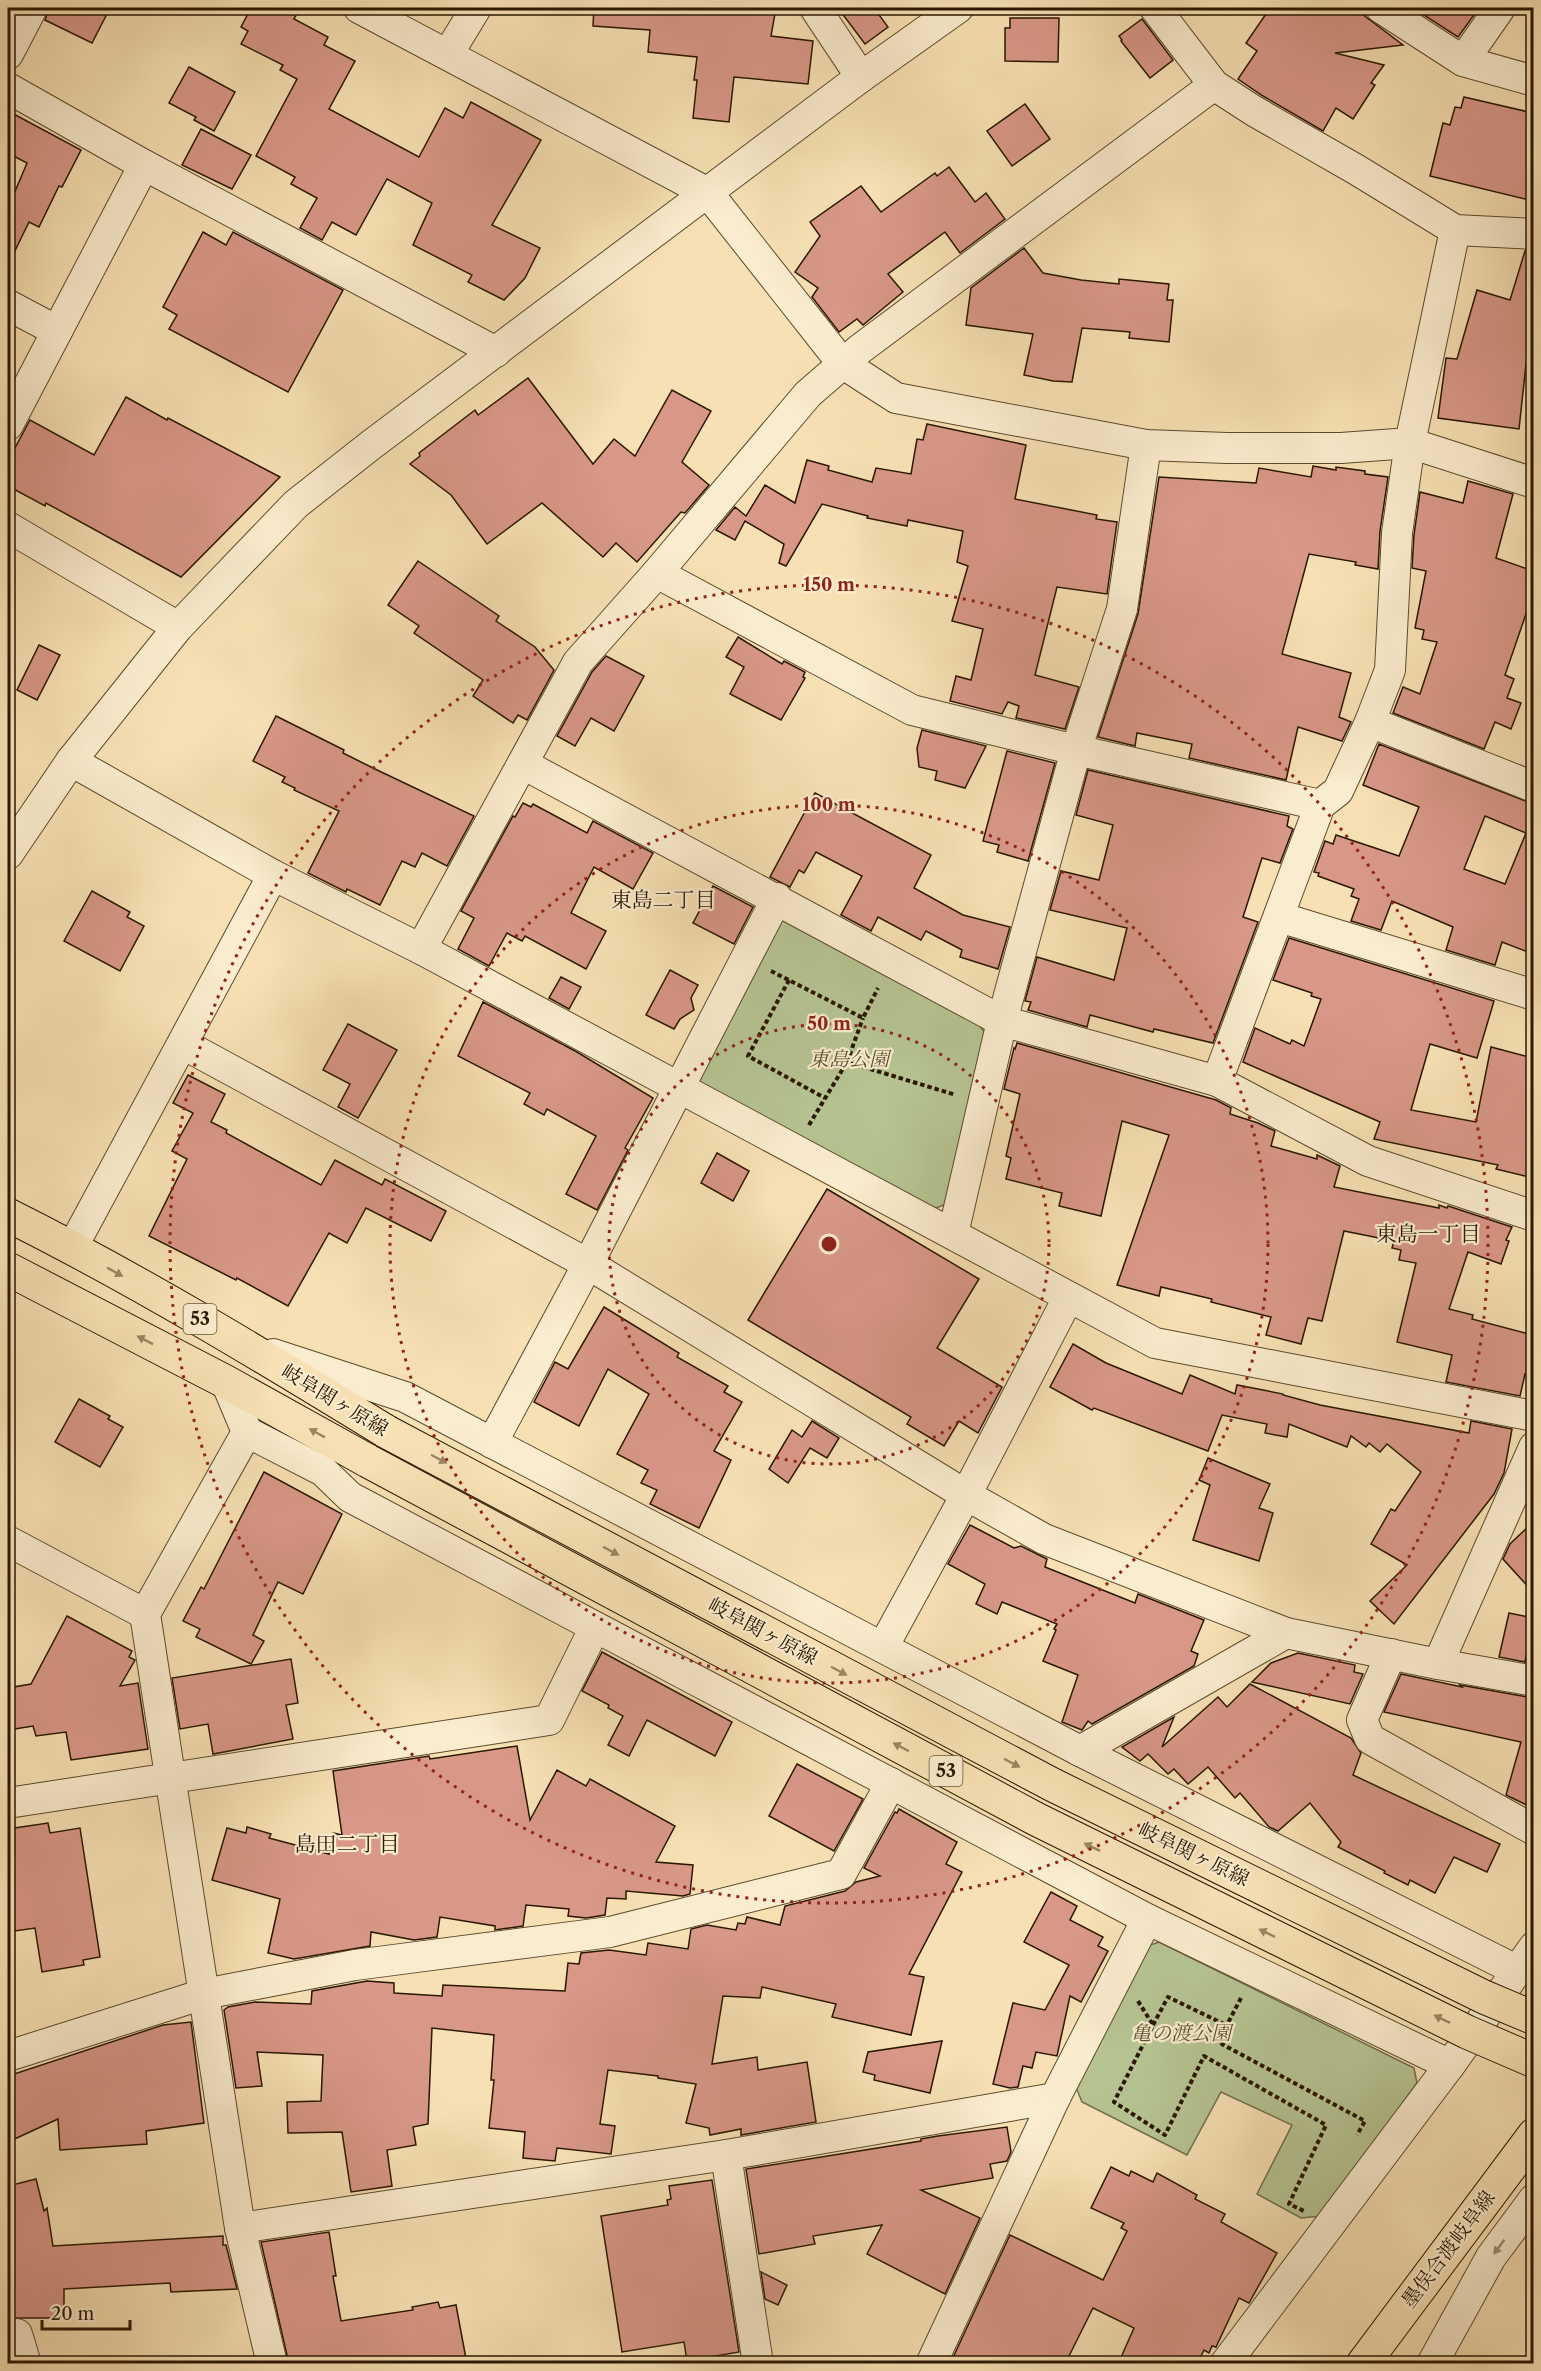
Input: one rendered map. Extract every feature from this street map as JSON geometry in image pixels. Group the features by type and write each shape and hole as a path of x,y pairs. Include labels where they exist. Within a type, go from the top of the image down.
{"main road":[{"name":"岐阜関ヶ原線","path":"8,1215 72,1248 247,1346 387,1432 1053,1785 1484,1997 1533,2018"},
{"name":"岐阜関ヶ原線","path":"8,1269 226,1382 368,1461 1036,1819 1467,2032 1533,2061"},
{"name":"墨俣合渡岐阜線","path":"1363,2364 1533,2135"}],"street":[{"path":"8,54 32,8"},
{"path":"359,8 708,193 842,363 896,398 1146,445 1330,448 1410,443 1533,483"},
{"path":"448,54 476,8"},
{"path":"815,8 861,77"},
{"path":"8,854 71,761 178,627 296,504 371,445 861,77 958,8"},
{"path":"1381,8 1463,61 1533,81"},
{"path":"1463,61 1500,8"},
{"path":"1159,9 1214,85 1254,111 1357,170 1455,231 1533,234"},
{"path":"421,949 578,662 657,573 808,394 842,363 1214,85"},
{"path":"8,88 144,165 496,352"},
{"path":"8,425 144,165"},
{"path":"1216,1081 1320,804 1338,791 1370,722 1390,670 1397,533 1410,443 1455,231"},
{"path":"8,305 57,331"},
{"path":"953,1234 1002,1021 1076,750 1122,609 1146,445"},
{"path":"8,527 178,627"},
{"path":"657,573 912,710 1076,750 1320,804"},
{"path":"1370,722 1533,787"},
{"path":"71,761 273,875 421,949 1155,1343 1533,1416"},
{"path":"523,764 777,898 1002,1021 1216,1081 1368,1161 1533,1216"},
{"path":"72,1248 273,875"},
{"path":"492,1443 588,1264 777,898"},
{"path":"1279,916 1533,995"},
{"path":"183,1044 588,1264 966,1495 1044,1539 1286,1633 1533,1681"},
{"path":"883,1647 966,1495 1068,1298"},
{"path":"247,1346 405,1397 1080,1751 1525,1958 1450,2065 1225,2364"},
{"path":"226,1382 247,1432 323,1471 350,1497 1147,1919 1450,2065"},
{"path":"247,1432 145,1614 240,2228 272,2364"},
{"path":"1438,1664 1533,1447"},
{"path":"8,1542 145,1614"},
{"path":"8,1803 549,1720 595,1627"},
{"path":"1080,1751 1286,1633"},
{"path":"1391,1654 1362,1720 1370,1739 1533,1830"},
{"path":"8,2056 204,1994 355,1965 610,1932 842,1874 891,1784"},
{"path":"931,2364 1055,2098 1147,1919"},
{"path":"240,2228 726,2155 1055,2098"},
{"path":"726,2155 758,2364"},
{"path":"1432,2364 1491,2257 1533,2199"},
{"path":"8,2335 17,2334 26,2364"}],"path":[{"path":"746,959 863,1018"},
{"path":"794,1151 847,1062 863,1018 892,961"},
{"path":"789,980 748,1056 825,1098"},
{"path":"847,1062 982,1103"},
{"path":"1255,1970 1218,2042 1365,2121 1354,2140"},
{"path":"1118,1972 1154,2025"},
{"path":"1226,2025 1168,1997 1114,2102 1165,2134 1204,2056 1326,2125 1289,2204 1310,2215"}],"green space":[{"name":"東島公園","path":"784,919 976,1021 985,1033 946,1204 934,1209 700,1085 697,1070 774,924"},
{"name":"亀の渡公園","path":"1159,1942 1414,2068 1417,2083 1321,2216 1301,2218 1257,2194 1292,2125 1221,2092 1187,2155 1082,2102 1076,2087 1144,1947"}],"building":[{"path":"49,8 110,8 92,43 45,20"},
{"path":"251,8 300,8 294,19 328,37 324,45 355,61 329,109 419,157 445,108 463,118 471,102 541,140 492,225 540,248 525,278 504,300 468,282 472,275 413,245 432,203 387,179 356,235 332,222 322,240 300,228 317,198 291,184 295,177 256,156 297,79 280,70 283,65 241,44 248,31 241,27"},
{"path":"594,8 776,8 771,36 813,41 808,84 734,77 729,122 693,118 697,57 648,52 650,30 593,26"},
{"path":"838,8 874,8 888,27 865,44"},
{"path":"1270,8 1354,8 1403,45 1335,53 1384,65 1371,83 1375,85 1353,119 1336,108 1323,131 1238,79 1257,51 1246,43"},
{"path":"1413,8 1479,8 1458,37"},
{"path":"1010,18 1059,18 1058,62 1005,61 1005,28 1010,28"},
{"path":"1142,19 1173,60 1150,78 1119,36"},
{"path":"189,67 235,92 214,131 194,120 196,117 169,103"},
{"path":"1464,97 1533,113 1533,201 1430,176 1443,123 1450,125 1455,107 1461,108"},
{"path":"1025,104 1050,139 1012,166 987,131"},
{"path":"8,111 81,150 62,187 59,186 39,227 29,222 8,265 8,208 27,163 8,153"},
{"path":"201,129 251,155 232,189 182,165"},
{"path":"949,167 975,202 986,193 1005,219 960,253 945,232 888,274 903,292 863,325 857,319 839,332 812,297 818,288 795,272 820,236 810,222 861,186 881,212 935,173 937,176"},
{"path":"203,232 226,245 233,232 343,290 288,392 169,329 177,315 163,307"},
{"path":"1024,248 1043,273 1119,284 1119,279 1169,284 1167,300 1173,300 1169,342 1129,338 1130,332 1082,328 1072,382 1024,375 1033,334 966,325 971,288"},
{"path":"1525,251 1533,251 1533,357 1527,355 1519,429 1438,418 1446,358 1457,359 1477,290 1510,300"},
{"path":"528,378 593,464 614,439 635,456 672,390 711,411 682,462 709,485 685,513 681,512 637,562 616,543 603,557 542,503 487,544 451,495 410,464 420,456 419,453 475,410 478,415"},
{"path":"126,397 280,477 181,577 46,503 45,506 8,486 8,461 30,420 94,455"},
{"path":"927,424 1026,445 1015,499 1097,515 1096,519 1117,522 1107,594 1057,587 1035,675 1079,687 1065,729 1016,718 1019,706 1008,702 1002,714 950,701 956,676 971,680 983,629 952,621 968,566 957,562 963,531 908,520 907,526 867,518 868,516 822,504 786,566 779,563 784,544 745,521 735,540 716,530 735,507 746,516 765,485 795,503 807,460 829,466 828,470 872,482 876,468 911,474 917,439 923,440"},
{"path":"1313,466 1365,471 1365,474 1388,477 1380,531 1378,569 1355,565 1356,562 1309,554 1282,654 1351,673 1339,717 1351,722 1342,741 1298,727 1286,780 1189,758 1192,744 1137,733 1135,746 1098,737 1138,614 1159,477 1256,483 1259,468 1311,477"},
{"path":"1468,481 1513,494 1496,558 1533,571 1533,613 1527,611 1505,675 1514,679 1507,698 1521,703 1511,729 1495,722 1484,749 1393,713 1403,687 1420,694 1437,642 1422,639 1424,630 1415,628 1426,571 1412,568 1420,492 1463,503"},
{"path":"418,561 499,616 496,621 535,647 554,670 527,720 518,715 513,723 473,696 483,680 414,633 419,626 388,605"},
{"path":"738,637 782,664 784,661 805,672 803,677 805,678 781,720 730,694 744,667 726,657"},
{"path":"39,645 60,655 37,700 17,690"},
{"path":"606,656 644,676 614,731 591,718 575,746 557,736 592,672"},
{"path":"276,716 344,750 343,753 474,816 447,866 422,853 415,867 402,861 380,905 347,889 346,892 308,873 339,811 294,790 295,788 282,782 285,777 253,761"},
{"path":"922,730 986,746 965,788 935,780 937,771 919,767 917,748"},
{"path":"1379,744 1533,804 1533,954 1502,942 1495,965 1446,950 1453,927 1392,901 1381,930 1351,921 1359,899 1351,896 1354,889 1318,876 1319,873 1314,872 1325,841 1333,844 1336,835 1399,856 1419,807 1363,785","holes":["1485,816 1526,833 1505,884 1464,869"]},
{"path":"1007,751 1055,763 1028,861 997,852 999,845 983,841"},
{"path":"1088,770 1289,816 1287,826 1293,829 1280,863 1262,858 1243,917 1258,922 1213,1043 1154,1029 1153,1032 1090,1015 1087,1027 1028,1010 1031,1002 1025,1001 1037,957 1114,980 1127,928 1050,910 1061,871 1099,880 1113,825 1076,815"},
{"path":"815,793 931,855 914,888 963,915 1010,927 998,969 960,957 962,950 926,931 921,940 878,917 871,931 841,915 862,876 816,852 804,873 799,870 790,887 770,877"},
{"path":"523,803 531,807 533,804 587,833 593,821 653,853 633,889 594,867 571,913 606,931 586,969 525,936 522,941 507,933 489,966 458,949 474,918 461,911 513,816 515,817"},
{"path":"713,886 753,907 734,944 693,923"},
{"path":"92,891 130,912 127,917 144,926 120,971 64,941"},
{"path":"1289,938 1494,1001 1477,1058 1430,1044 1411,1110 1476,1122 1491,1047 1533,1058 1533,1178 1496,1169 1498,1165 1374,1139 1380,1122 1243,1062 1255,1028 1290,1044 1292,1040 1304,1046 1321,999 1311,996 1312,993 1273,980"},
{"path":"670,970 698,985 691,998 694,1010 680,1019 674,1029 646,1015"},
{"path":"561,977 581,987 569,1009 549,998"},
{"path":"483,1002 577,1052 653,1098 625,1148 628,1150 597,1210 566,1194 596,1136 547,1109 544,1115 524,1104 530,1093 458,1056"},
{"path":"348,1024 397,1050 358,1118 338,1107 350,1084 323,1070"},
{"path":"1017,1043 1216,1100 1231,1108 1230,1114 1275,1131 1271,1146 1317,1159 1317,1155 1340,1166 1334,1187 1439,1208 1439,1205 1447,1208 1448,1206 1512,1227 1506,1240 1509,1241 1501,1264 1468,1252 1449,1309 1473,1315 1472,1319 1533,1335 1533,1376 1525,1374 1520,1396 1446,1382 1452,1355 1397,1342 1416,1263 1399,1260 1401,1250 1392,1248 1394,1241 1344,1231 1322,1321 1308,1318 1301,1344 1266,1335 1271,1317 1211,1302 1212,1299 1161,1287 1159,1296 1117,1285 1169,1135 1122,1121 1101,1216 1059,1206 1062,1193 1006,1179 1011,1158 1006,1156 1020,1094 1004,1089"},
{"path":"188,1075 225,1094 211,1122 227,1130 226,1133 321,1185 335,1160 382,1185 385,1179 446,1211 431,1241 366,1208 347,1243 329,1233 288,1306 237,1278 236,1280 149,1236 187,1159 172,1151 193,1113 173,1103"},
{"path":"717,1153 749,1171 733,1201 701,1183"},
{"path":"827,1189 979,1279 937,1348 1002,1387 978,1433 959,1421 944,1446 907,1424 911,1417 748,1320"},
{"path":"604,1307 679,1353 677,1357 728,1386 724,1392 742,1402 714,1451 731,1460 699,1528 650,1504 657,1490 641,1483 648,1470 617,1454 649,1394 608,1369 579,1426 534,1402 555,1362 568,1369"},
{"path":"1073,1344 1106,1363 1182,1394 1190,1375 1235,1394 1237,1385 1283,1394 1320,1405 1469,1433 1471,1421 1512,1429 1504,1473 1494,1494 1394,1624 1370,1601 1407,1565 1371,1544 1391,1509 1395,1511 1421,1472 1387,1444 1380,1452 1369,1443 1366,1447 1351,1436 1347,1447 1289,1424 1287,1437 1265,1433 1267,1424 1222,1415 1208,1451 1094,1408 1092,1410 1050,1387"},
{"path":"79,1399 110,1416 108,1419 123,1427 100,1467 55,1442"},
{"path":"812,1421 839,1438 827,1458 810,1448 788,1483 769,1469 792,1430 802,1437"},
{"path":"1208,1458 1270,1484 1259,1508 1273,1513 1259,1561 1193,1540 1210,1485 1199,1480"},
{"path":"264,1472 342,1514 303,1594 278,1582 253,1635 264,1641 251,1664 196,1637 200,1629 183,1621 201,1587 204,1589"},
{"path":"1533,1522 1533,1592 1503,1559 1510,1544"},
{"path":"970,1525 1014,1548 1021,1546 1047,1559 1045,1567 1135,1603 1138,1594 1204,1620 1191,1651 1198,1654 1194,1666 1092,1724 1088,1721 1082,1730 1062,1722 1078,1675 1043,1661 1057,1624 1002,1602 997,1614 976,1604 985,1584 948,1564"},
{"path":"1509,1613 1533,1618 1525,1662 1499,1657"},
{"path":"67,1616 132,1651 129,1657 135,1660 120,1686 138,1683 148,1749 71,1760 66,1732 36,1736 33,1726 8,1730 8,1688 31,1684"},
{"path":"602,1652 732,1722 715,1756 647,1720 629,1756 608,1745 623,1716 608,1708 609,1705 582,1691"},
{"path":"1298,1653 1355,1665 1354,1672 1363,1674 1350,1704 1252,1682 1271,1663"},
{"path":"291,1659 298,1703 286,1705 293,1739 213,1754 208,1724 180,1729 172,1678"},
{"path":"1401,1674 1462,1687 1460,1685 1533,1698 1533,1791 1529,1806 1506,1795 1521,1742 1384,1712"},
{"path":"1250,1684 1351,1738 1361,1753 1353,1775 1500,1844 1487,1872 1454,1857 1435,1893 1410,1880 1408,1885 1338,1847 1341,1842 1310,1803 1278,1831 1269,1827 1240,1793 1235,1798 1208,1767 1188,1784 1174,1769 1168,1774 1148,1754 1140,1761 1122,1747 1174,1717 1162,1747 1218,1697 1227,1707"},
{"path":"517,1746 530,1820 557,1770 586,1786 590,1779 675,1826 656,1862 693,1865 690,1894 683,1896 626,1891 626,1899 607,1898 605,1915 586,1918 568,1916 569,1909 526,1905 523,1926 495,1930 495,1926 440,1917 437,1937 414,1940 371,1932 370,1946 294,1959 268,1953 280,1899 212,1880 227,1828 246,1833 247,1827 271,1834 269,1838 329,1854 333,1833 342,1835 333,1771 429,1756 430,1759"},
{"path":"797,1764 863,1799 834,1851 769,1816"},
{"path":"899,1809 957,1842 946,1864 962,1872 909,1974 924,1977 911,2035 832,2017 836,2004 762,1987 760,1998 723,1996 712,2064 757,2057 758,2070 807,2062 816,2122 741,2135 741,2129 710,2135 709,2128 686,2123 696,2084 658,2078 658,2076 608,2070 600,2124 615,2126 611,2154 557,2148 555,2161 523,2158 525,2132 489,2128 494,2080 491,2080 494,2035 432,2028 428,2124 413,2127 416,2145 387,2150 392,2186 351,2192 342,2132 288,2133 287,2102 321,2101 323,2055 257,2052 262,2086 236,2088 224,2010 228,2007 255,2002 311,2004 312,1991 367,1981 394,1983 394,1993 442,1996 443,1985 565,1991 568,1963 579,1964 581,1953 609,1950 646,1955 648,1943 688,1949 691,1929 707,1925 736,1930 738,1923 745,1924 747,1917 780,1925 785,1906 845,1891 856,1882 880,1876 864,1868 895,1812 897,1813"},
{"path":"48,1823 50,1833 80,1828 100,1957 83,1960 84,1965 42,1972 35,1928 8,1932 8,1829"},
{"path":"1051,1892 1077,1906 1070,1920 1103,1937 1098,1946 1108,1951 1081,2002 1070,1996 1057,2056 1036,2052 1032,2068 1023,2066 1018,2087 1010,2088 993,2084 1013,2003 1045,2010 1069,1965 1024,1942"},
{"path":"191,2022 204,2123 146,2131 147,2144 60,2150 58,2119 8,2142 8,2076 163,2025"},
{"path":"942,2041 930,2093 874,2080 875,2075 863,2072 868,2052"},
{"path":"1007,2127 1011,2152 1007,2161 990,2164 993,2178 921,2190 980,2218 945,2294 867,2254 882,2225 813,2236 815,2244 759,2254 746,2169 921,2141 921,2139 938,2136"},
{"path":"1111,2167 1129,2176 1131,2171 1153,2182 1157,2173 1197,2195 1195,2199 1225,2214 1221,2222 1277,2253 1249,2303 1239,2298 1216,2347 1212,2346 1209,2353 1204,2350 1197,2364 1118,2364 1134,2328 1093,2308 1065,2364 950,2364 1010,2235 1103,2280 1127,2231 1121,2228 1124,2223 1091,2208"},
{"path":"36,2179 44,2211 47,2208 53,2246 223,2236 223,2245 226,2245 237,2289 171,2292 170,2283 64,2289 64,2318 8,2318 8,2186"},
{"path":"712,2180 739,2352 687,2361 684,2342 622,2352 601,2216 668,2205 667,2200 671,2199 669,2186"},
{"path":"329,2232 336,2276 333,2276 341,2321 413,2310 412,2307 438,2302 440,2308 456,2305 467,2364 289,2364 261,2242"},
{"path":"761,2272 787,2285 778,2305 765,2299"}],"district":[{"name":"東島二丁目","path":"663,900"},
{"name":"東島一丁目","path":"1428,1234"},
{"name":"島田二丁目","path":"347,1844"}]}
